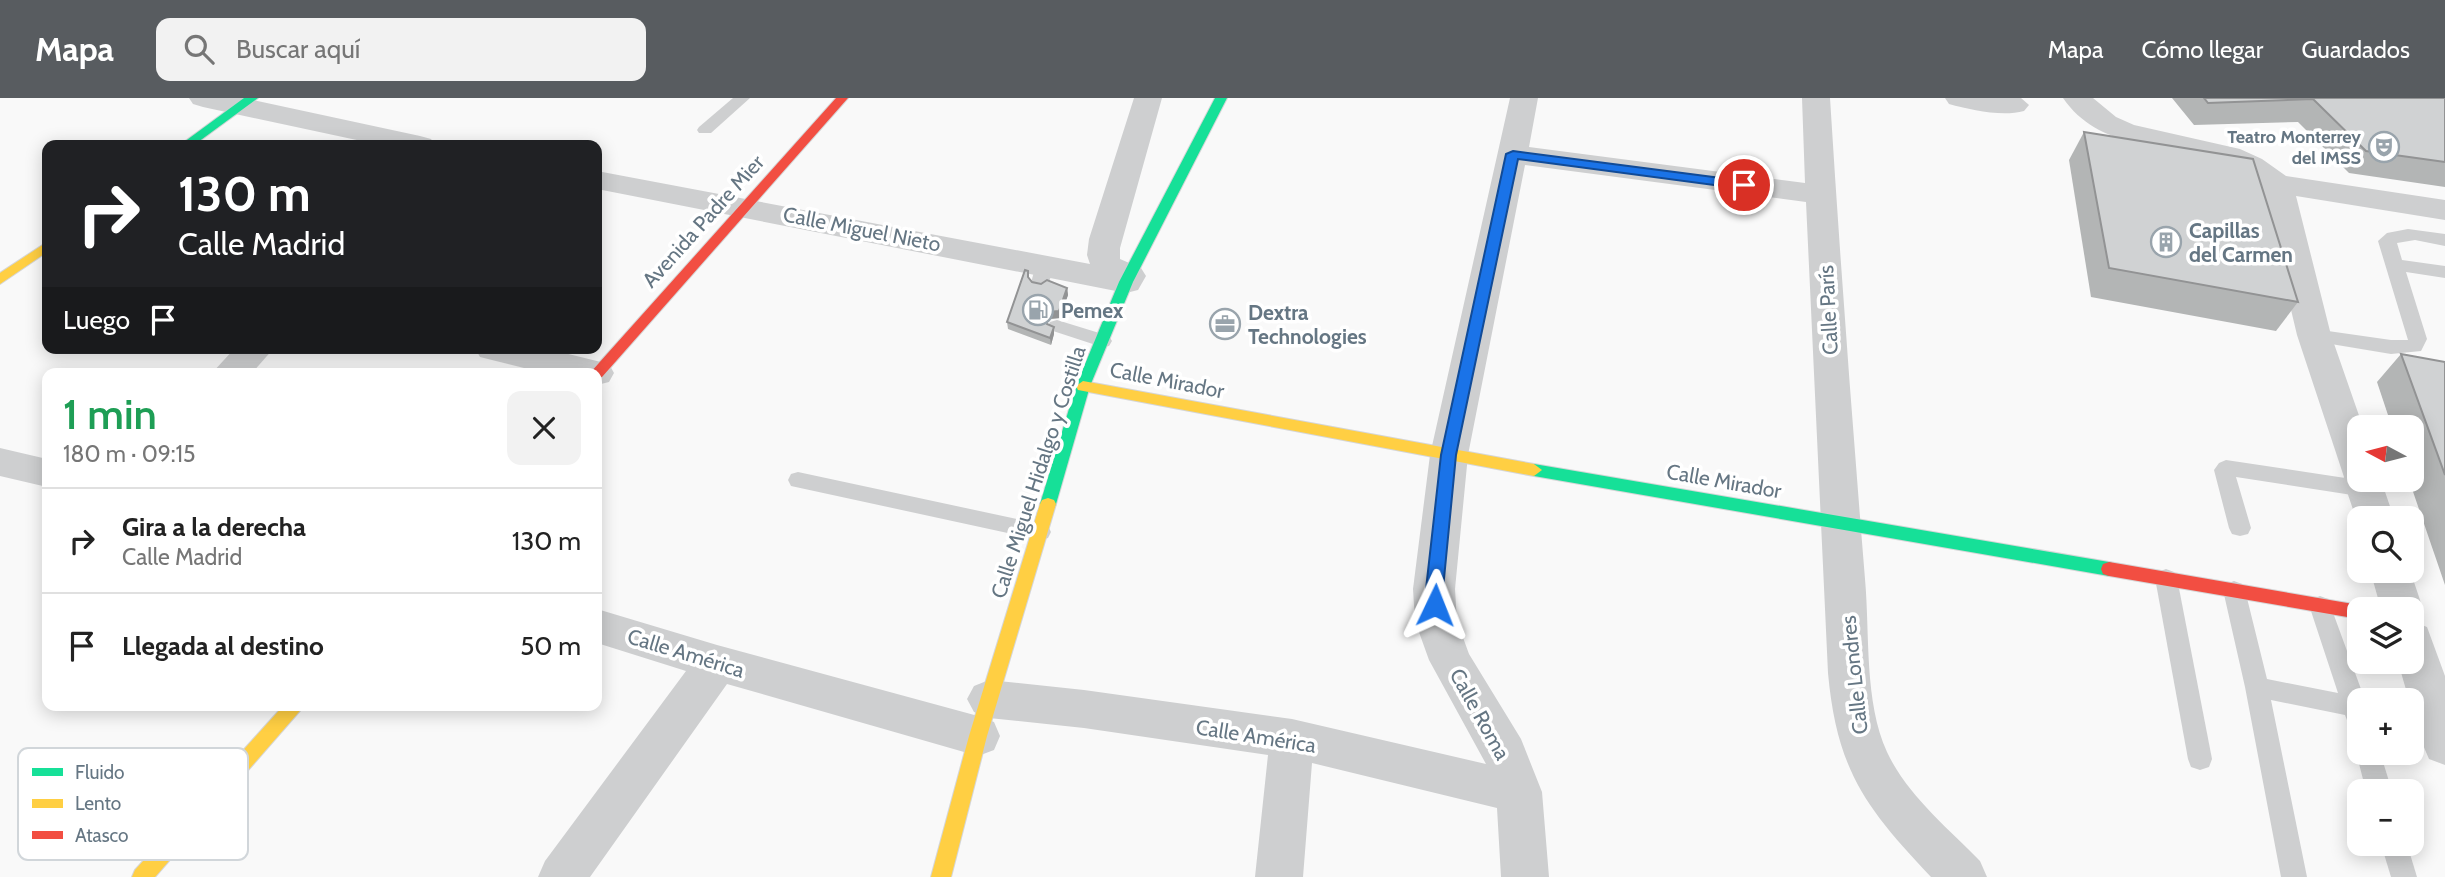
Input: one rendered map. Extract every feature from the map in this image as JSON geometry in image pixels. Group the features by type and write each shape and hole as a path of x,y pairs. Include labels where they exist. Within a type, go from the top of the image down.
{"street":[{"path":"203,98 246,102 400,140"},
{"name":"Avenida Padre Mier","path":"600,368 842,98"},
{"path":"1127,279 1104,263 1102,256 1148,98"},
{"name":"Calle Miguel Hidalgo y Costilla","path":"940,877 983,718 1083,386 1127,279 1221,98"},
{"name":"Calle Roma","path":"1524,98 1449,455 1434,589 1436,621 1450,660 1505,753 1519,792 1525,877"},
{"name":"Calle París","path":"1816,98 1840,522"},
{"path":"1959,98 2014,105"},
{"path":"2077,98 2089,113 2111,126 2134,134 2220,152 2260,169 2277,184 2445,210"},
{"path":"193,140 246,102"},
{"path":"1513,154 1821,195"},
{"name":"Calle Miguel Nieto","path":"602,181 743,207 1042,274 1127,279"},
{"path":"2277,184 2314,335 2347,435"},
{"path":"0,280 42,250"},
{"path":"235,368 251,354"},
{"path":"517,354 575,368"},
{"name":"Calle Mirador","path":"1083,386 1449,455 2347,610"},
{"path":"0,461 42,472"},
{"name":"Calle Londres","path":"1840,522 1854,705 1860,738 1869,762 1890,798 1963,877"},
{"name":"Calle América","path":"602,628 717,663 983,718 1084,709 1292,739 1519,792"},
{"path":"562,877 717,663"},
{"path":"2423,674 2445,745"},
{"path":"248,759 291,711"},
{"path":"1279,877 1292,739"},
{"path":"142,877 157,860"}],"lane":[{"path":"705,130 742,98"},
{"path":"2314,335 2391,347 2414,345 2418,339 2387,241 2396,235 2445,240"},
{"path":"2393,264 2445,272"},
{"path":"1057,326 1102,341"},
{"path":"2240,528 2224,470 2226,468 2347,486"},
{"path":"798,480 1040,532"},
{"path":"2166,578 2200,759"},
{"path":"2234,590 2257,687 2294,877"},
{"path":"2320,605 2348,688"},
{"path":"2257,687 2347,711"},
{"path":"2398,856 2404,877"}],"building":[{"path":"2204,98 2445,98 2445,162 2366,151 2313,99 2208,103"},
{"name":"Capillas del Carmen","path":"2084,132 2253,159 2298,302 2109,268"},
{"name":"Pemex","path":"1025,270 1032,282 1041,284 1047,280 1067,288 1059,311 1048,312 1045,318 1047,324 1054,327 1050,338 1007,322"},
{"path":"2401,354 2445,362 2445,475"}],"traffic: fast":[{"path":"193,140 252,98"},
{"path":"1048,504 1083,386 1126,282 1221,98"},
{"path":"1534,470 2109,569"}],"traffic: slow":[{"path":"0,280 42,250"},
{"path":"1083,386 1534,470"},
{"path":"941,877 978,736 1048,504"},
{"path":"248,759 291,711"},
{"path":"142,877 157,860"}],"traffic: jam":[{"path":"601,368 842,98"},
{"path":"2109,569 2347,610"}],"place":[{"name":"Teatro Monterrey del IMSS","path":"2384,147"},
{"name":"Capillas del Carmen","path":"2166,242"},
{"name":"Pemex","path":"1038,310"},
{"name":"Dextra Technologies","path":"1225,324"}],"route":[{"path":"1435,605 1434,589 1449,455 1513,154 1744,185"}]}
